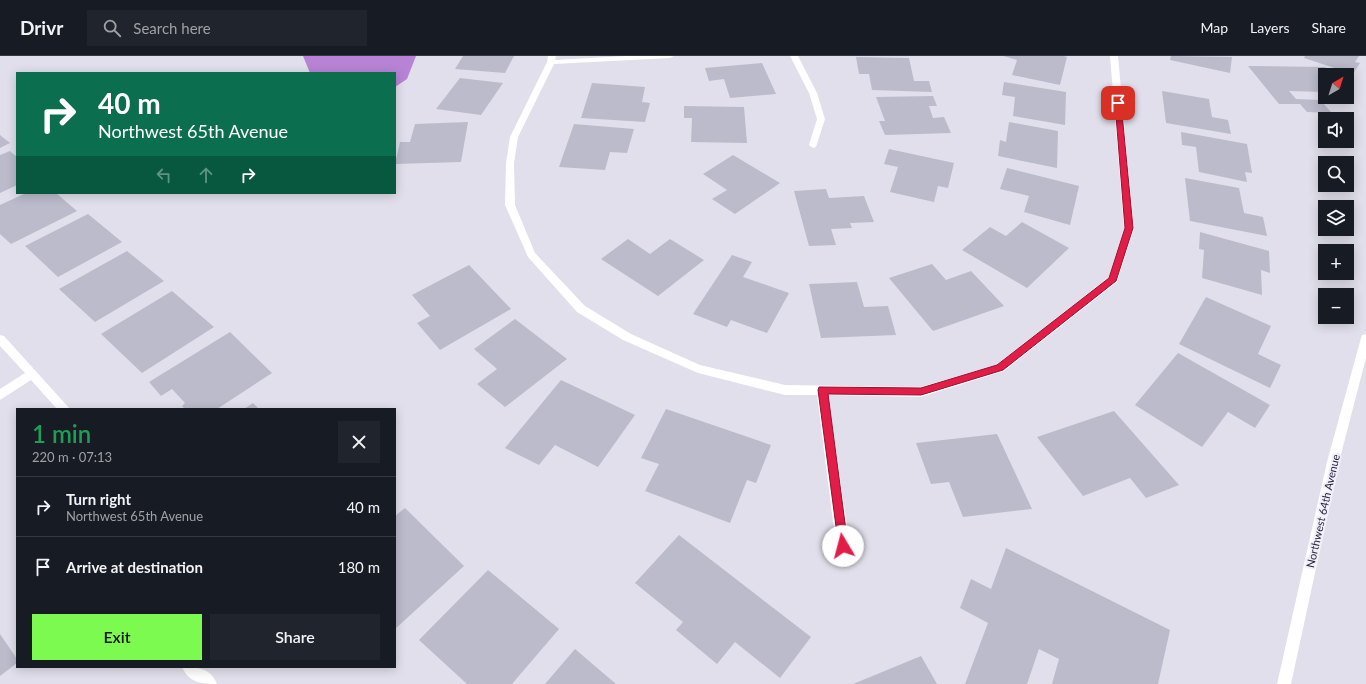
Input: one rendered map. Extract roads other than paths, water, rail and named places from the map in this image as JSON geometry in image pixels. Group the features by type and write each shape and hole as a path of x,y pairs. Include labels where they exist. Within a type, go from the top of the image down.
{"street":[{"path":"670,56 552,59 514,137 510,163 510,205 531,255 581,309 634,340 698,369 785,390 921,392 1000,368 1113,279 1129,228 1114,56"},
{"path":"794,56 812,93 821,119 813,146"},
{"name":"Northwest 64th Avenue","path":"1284,684 1333,462 1366,338"},
{"path":"0,339 63,408"},
{"path":"0,395 32,374"},
{"path":"822,390 843,546"},
{"path":"190,668 210,684"}]}
